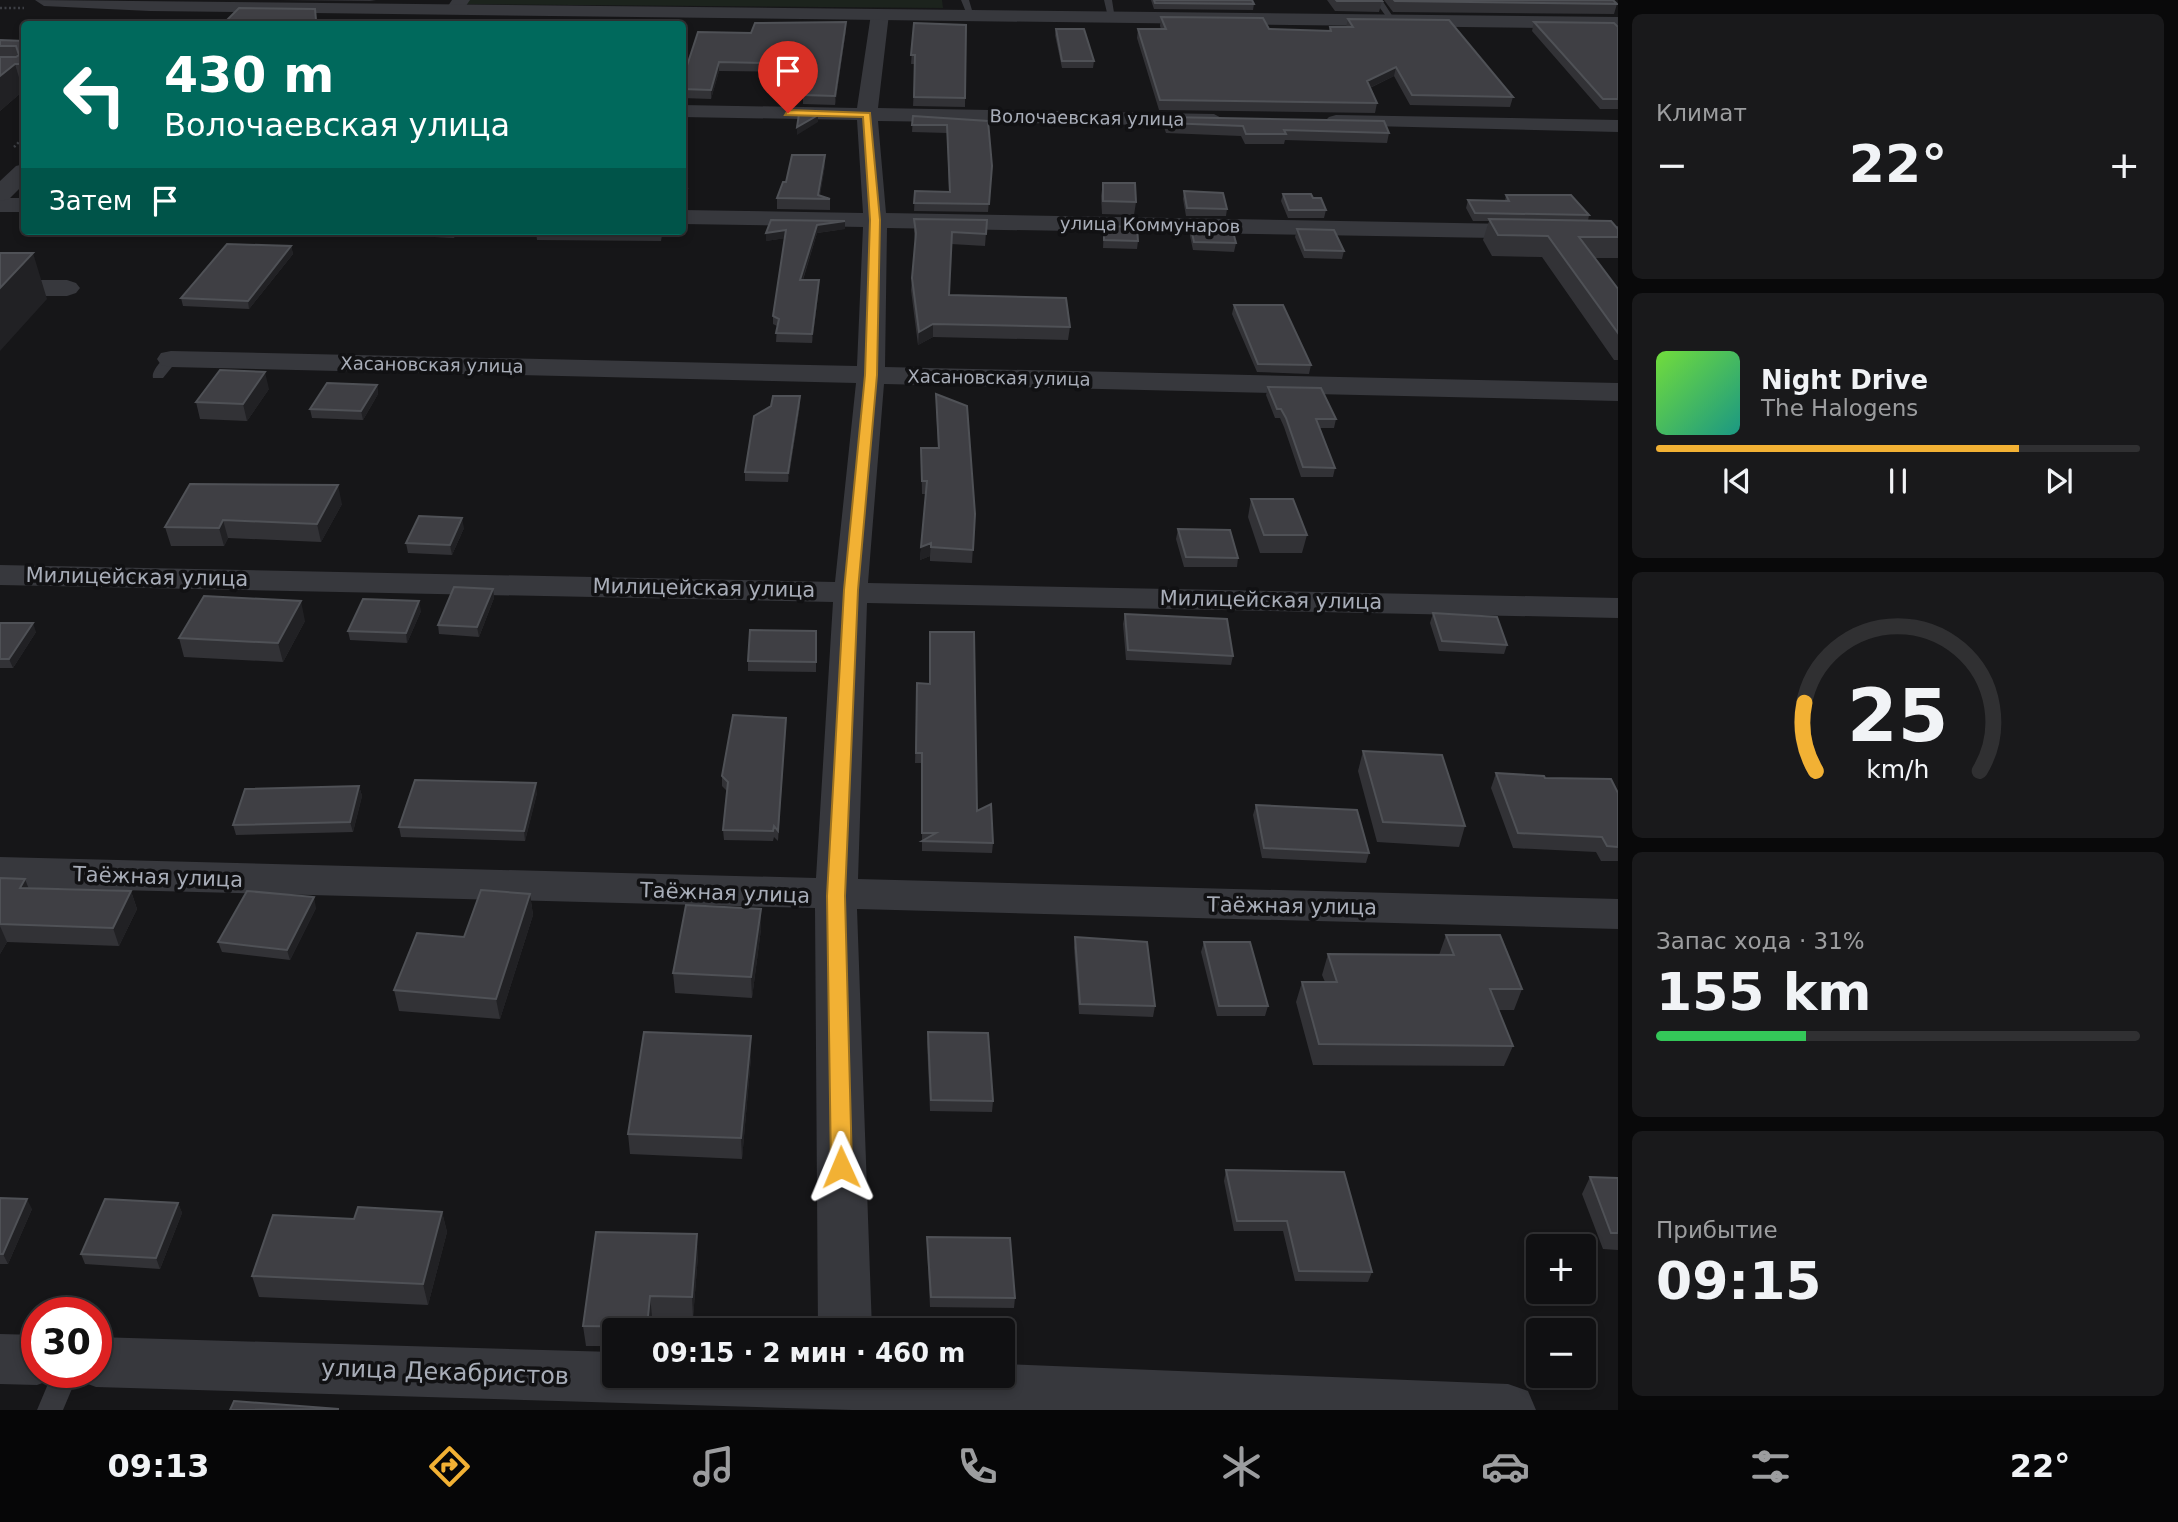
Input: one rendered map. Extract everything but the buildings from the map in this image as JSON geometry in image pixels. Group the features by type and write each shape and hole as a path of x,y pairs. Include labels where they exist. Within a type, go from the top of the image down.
{"street":[{"path":"44,0 185,15 288,3 458,4 880,14 968,8 1110,8 1394,20 1618,23"},
{"path":"845,1318 836,896 851,590 871,375 875,220 867,114 880,14"},
{"name":"Волочаевская улица","path":"686,111 1228,120"},
{"path":"1312,121 1618,125"},
{"path":"0,194 21,174"},
{"path":"0,205 21,205"},
{"name":"улица Коммунаров","path":"686,217 1618,233"},
{"path":"0,288 67,288"},
{"name":"Хасановская улица","path":"164,367 871,375 1618,392"},
{"name":"Милицейская улица","path":"0,575 851,590 1618,608"},
{"name":"Таёжная улица","path":"0,873 1618,914"},
{"path":"0,1359 21,1360"},
{"name":"улица Декабристов","path":"112,1363 846,1390 1508,1410"}],"lane":[{"path":"1378,0 1394,20"},
{"path":"50,1410 59,1388"}],"shaded area":[{"path":"461,0 942,0 943,8 459,4"}],"route":[{"path":"788,113 867,114 875,220 871,375 851,590 836,896 841,1167"}]}
